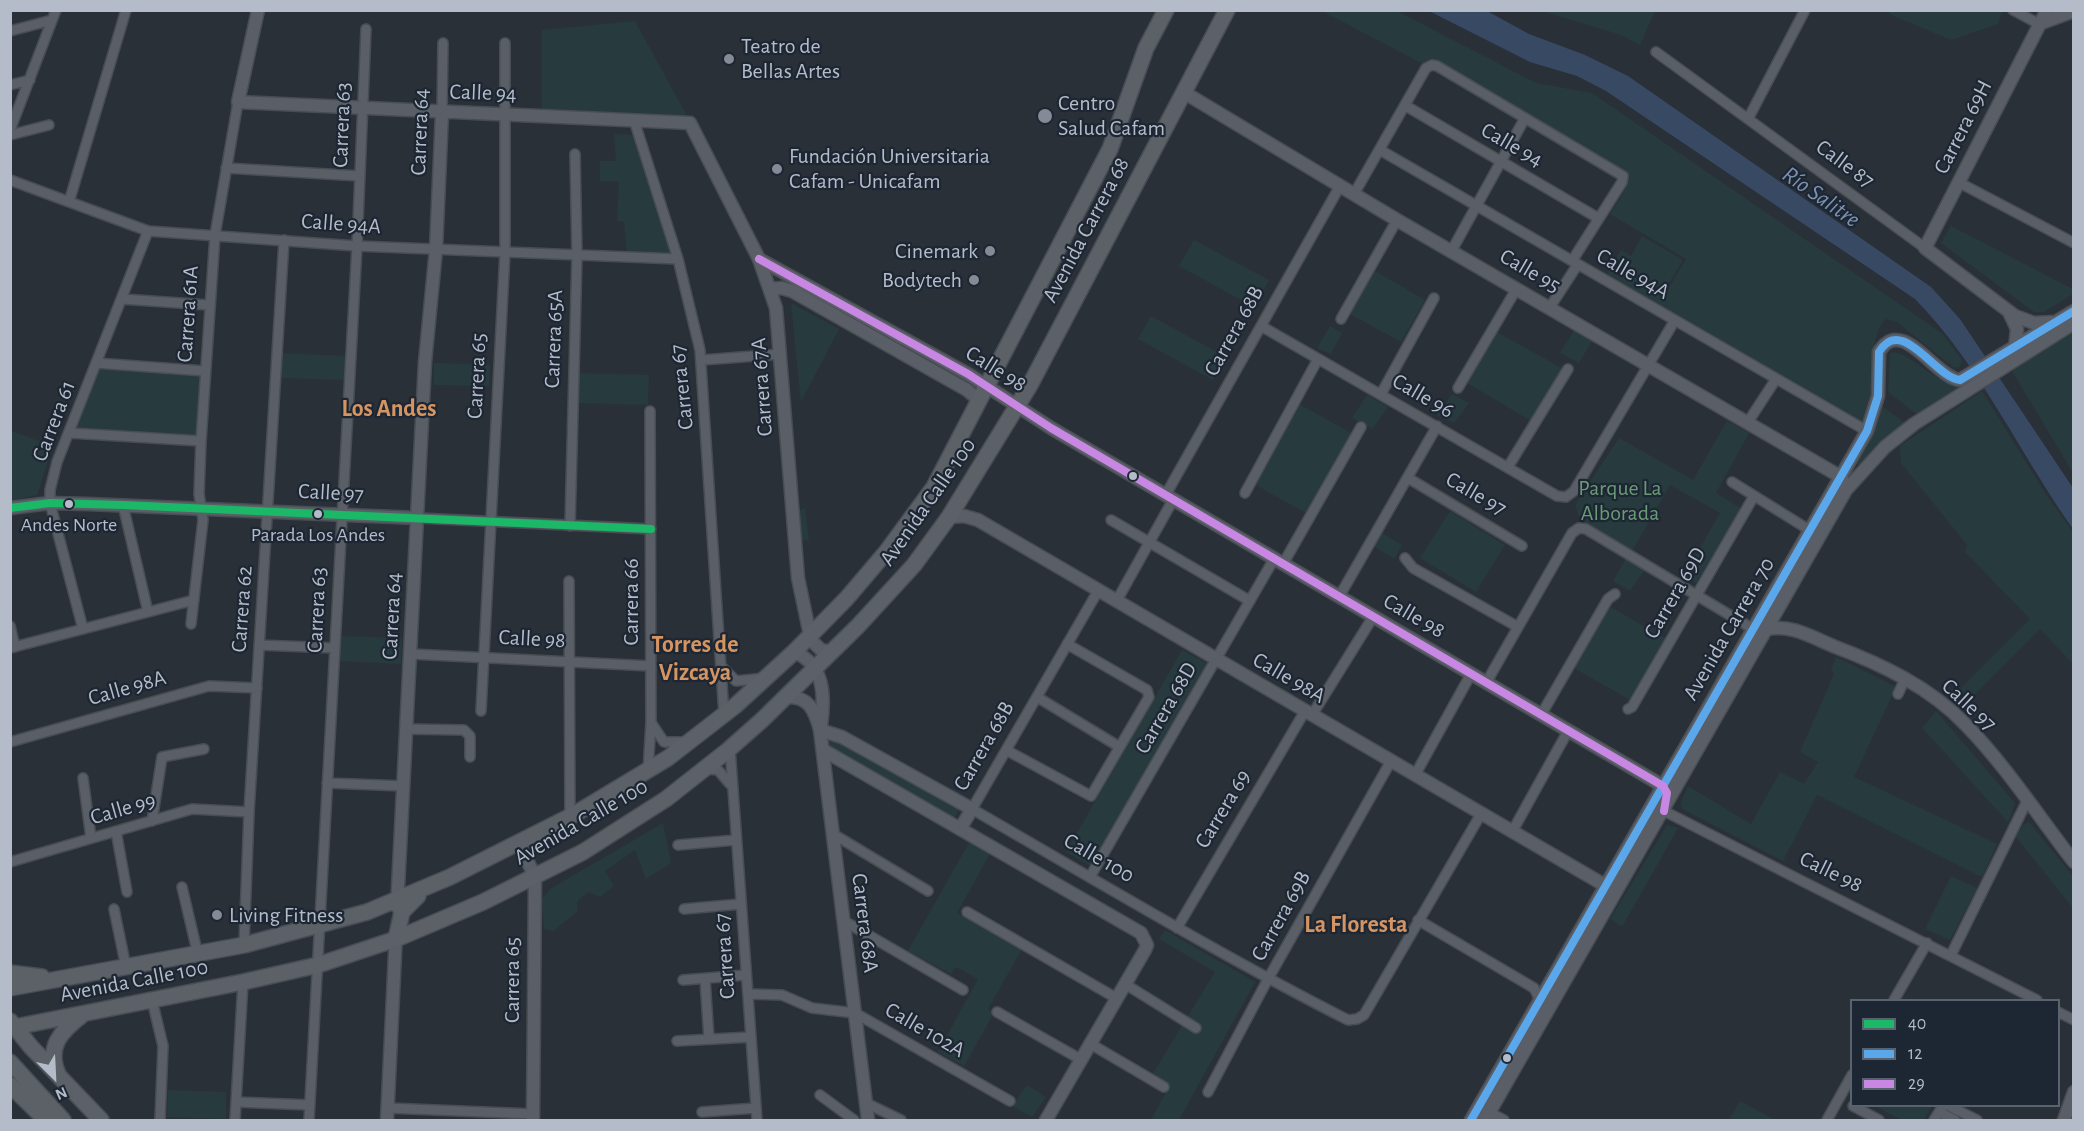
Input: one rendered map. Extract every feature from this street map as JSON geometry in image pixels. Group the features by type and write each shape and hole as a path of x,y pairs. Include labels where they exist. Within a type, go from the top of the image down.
{"main road":[{"name":"Avenida Carrera 68","path":"983,393 1110,149 1146,48 1166,10"},
{"name":"Avenida Carrera 68","path":"1018,407 1227,10"},
{"name":"Avenida Calle 100","path":"10,988 244,945 320,926 397,900 570,817 648,771 690,742 767,678 847,598 913,517 934,487 983,393"},
{"name":"Avenida Calle 100","path":"12,1025 243,982 318,964 396,939 535,877 632,822 730,748 816,669 891,591 949,517 1018,407"},
{"path":"396,939 402,912 415,898 495,861 504,850"},
{"path":"10,973 41,977 75,977"},
{"path":"60,1080 53,1059 54,1044 66,1027 86,1012"},
{"path":"12,1025 60,1080 101,1120"},
{"path":"10,1062 63,1120"},
{"path":"10,1084 46,1120"}],"street":[{"path":"69,202 126,10"},
{"name":"Carrera 61A","path":"191,624 202,508 199,494 201,441 215,235 238,102 258,10"},
{"path":"1748,119 1805,10"},
{"path":"2013,10 2039,24 2073,11"},
{"name":"Carrera 69H","path":"1925,248 2047,10"},
{"path":"10,31 54,15"},
{"path":"10,130 54,15"},
{"name":"Carrera 63","path":"309,1120 357,246 366,29"},
{"name":"Carrera 64","path":"387,1114 425,362 436,249 443,43"},
{"name":"Carrera 65","path":"481,711 505,252 505,43"},
{"name":"Calle 87","path":"1656,52 2022,320"},
{"path":"1354,195 1426,68 1432,65 1525,118 1623,176 1622,182 1599,218 1550,307"},
{"path":"10,86 30,80"},
{"name":"Calle 95","path":"1185,93 1354,195 1842,477"},
{"name":"Calle 94","path":"238,102 690,123"},
{"name":"Calle 94","path":"1406,106 1599,218"},
{"path":"1452,250 1525,118"},
{"name":"Carrera 67","path":"634,120 678,259 702,360 724,715"},
{"name":"Carrera 67A","path":"690,123 759,259 770,289 779,325 797,568 810,637"},
{"path":"10,135 49,125"},
{"name":"Calle 94A","path":"1380,150 1867,431"},
{"name":"Carrera 65A","path":"570,526 577,255 575,154"},
{"path":"226,168 360,176"},
{"name":"Calle 94A","path":"10,180 148,231 357,246 678,259"},
{"path":"1958,182 2073,243"},
{"name":"Carrera 68B","path":"1116,602 1149,542 1169,498 1340,186"},
{"path":"1341,319 1397,220"},
{"name":"Carrera 61","path":"83,630 50,503 52,481 148,231"},
{"name":"Carrera 62","path":"244,945 249,812 284,240"},
{"name":"Calle 98","path":"759,259 830,296 983,393 1018,407 1169,498 1663,786"},
{"name":"Calle 98","path":"770,289 782,288 792,291 967,390 983,393"},
{"path":"1458,388 1517,288"},
{"path":"1381,394 1434,298"},
{"path":"122,299 209,305"},
{"path":"2010,357 2026,341 2073,310"},
{"path":"2009,311 2017,329 2010,357"},
{"path":"1649,364 1675,320"},
{"path":"2026,341 2022,320 2042,323 2057,321"},
{"name":"Avenida Carrera 70","path":"1471,1120 1484,1113 1544,1004 1664,811 1846,490 1885,447 1972,381 2010,357 2073,323"},
{"name":"Calle 96","path":"1262,326 1557,496 1566,497 1574,491 1649,364"},
{"name":"Avenida Carrera 70","path":"1544,1004 1547,988 1867,431 1878,396 1879,352 1886,343 1904,340 1955,380 1972,381"},
{"path":"702,360 781,354"},
{"path":"1245,493 1318,358"},
{"path":"96,363 205,371"},
{"path":"1508,466 1568,369"},
{"path":"1748,422 1776,378"},
{"name":"Carrera 66","path":"648,771 651,722 650,411"},
{"path":"1339,597 1437,426"},
{"name":"Carrera 68D","path":"1090,877 1250,601 1279,562 1361,427"},
{"path":"70,433 201,441"},
{"path":"1842,477 1846,490"},
{"name":"Calle 97","path":"1408,478 1522,546"},
{"path":"1732,482 1811,531"},
{"name":"Carrera 69D","path":"1628,709 1632,707 1754,496"},
{"name":"Calle 97","path":"10,508 50,503 123,505 651,529"},
{"path":"123,505 148,612"},
{"name":"Calle 98A","path":"949,517 964,516 978,520 1606,886"},
{"path":"1111,520 1250,601"},
{"path":"1486,683 1572,533 1578,528 1586,529 1753,629"},
{"path":"1405,558 1413,568 1518,627"},
{"path":"569,581 570,817"},
{"name":"Carrera 68B","path":"960,829 1098,591"},
{"path":"1540,715 1608,598 1615,594"},
{"path":"10,626 13,647 194,600"},
{"path":"1780,608 1785,620 1794,630"},
{"name":"Carrera 69","path":"1177,928 1308,713 1373,617"},
{"name":"Calle 97","path":"1768,629 1781,627 1794,630 1905,679 1930,695 1966,725 2073,862"},
{"path":"810,637 818,648 832,652"},
{"path":"1006,750 1087,796 1092,795 1118,746 1149,697 1147,690 1067,644"},
{"path":"259,645 335,648"},
{"path":"794,652 807,658 816,669"},
{"name":"Calle 98","path":"411,654 651,666"},
{"path":"720,659 725,673 736,681 767,678"},
{"name":"Carrera 68A","path":"816,669 823,701 820,730"},
{"path":"1414,775 1472,674"},
{"path":"1898,694 1905,679"},
{"name":"Calle 98A","path":"10,742 209,686 257,688"},
{"name":"Carrera 68A","path":"787,697 800,698 810,705 820,730 868,1120"},
{"path":"1037,697 1118,746"},
{"path":"651,722 658,737 664,742 690,742"},
{"path":"407,729 464,730 470,736 470,757"},
{"name":"Calle 100","path":"820,730 842,737 1268,979 1348,1020 1364,1015 1418,920"},
{"path":"1512,832 1568,731"},
{"name":"Carrera 67","path":"730,748 757,1120"},
{"path":"152,820 160,760 166,755 204,749"},
{"name":"Calle 100","path":"823,750 1141,933 1147,945 1125,984"},
{"name":"Carrera 69B","path":"1208,1092 1268,979 1391,761"},
{"path":"705,769 714,768 724,773 732,789"},
{"path":"83,778 91,838"},
{"path":"327,783 404,786"},
{"path":"1663,786 1667,793 1664,811"},
{"path":"1951,955 2027,801"},
{"name":"Calle 99","path":"10,862 196,809 249,812"},
{"name":"Calle 98","path":"1664,811 2035,999"},
{"path":"1482,814 1418,920 1534,988 1544,1004"},
{"path":"116,831 127,892"},
{"path":"833,834 928,891"},
{"path":"678,845 736,840"},
{"name":"Carrera 65","path":"519,843 535,877 533,1117"},
{"path":"182,887 198,955"},
{"path":"684,909 741,904"},
{"path":"114,909 126,967"},
{"path":"967,912 1116,998"},
{"path":"844,921 963,990"},
{"path":"1895,999 1927,943"},
{"path":"683,980 746,975"},
{"path":"705,979 709,1039"},
{"path":"235,1120 243,982"},
{"path":"1046,1120 1125,984 1196,1028"},
{"path":"1534,988 1547,988"},
{"name":"Calle 102A","path":"748,994 782,995 812,1008 855,1013 1010,1101"},
{"path":"152,1000 163,1046 160,1120"},
{"path":"997,1012 1080,1059"},
{"path":"677,1041 751,1037"},
{"path":"1089,1043 1164,1087"},
{"path":"1827,1120 1850,1077"},
{"path":"2068,1119 2073,1092"},
{"path":"820,1095 854,1120"},
{"path":"1839,1097 1850,1104"},
{"path":"236,1102 310,1105"},
{"path":"866,1103 900,1120"},
{"path":"1856,1107 1879,1120"},
{"path":"1951,1107 1977,1120"},
{"path":"702,1112 756,1108"},
{"path":"1484,1113 1504,1120"},
{"path":"1939,1113 1955,1120"},
{"path":"387,1114 533,1117"}],"green space":[{"path":"1998,10 2002,12 1998,24 1951,40 1889,14 1890,11"},
{"path":"1322,11 1397,11 1536,83 1592,93 1943,334 1962,360 1960,367 1954,368 1897,322 1886,319 1879,329 1875,342 1871,391 1866,416 1860,423 1855,422 1607,274 1621,250 1631,256 1642,236 1683,260 1664,291 1623,269 1665,294 1686,259 1610,214 1627,182 1625,170"},
{"path":"1542,11 1655,11 1640,45 1621,35"},
{"path":"635,21 687,116 542,109 542,30"},
{"path":"614,134 635,135 672,254 627,253 624,222 617,221 619,182 600,181 600,161 616,161"},
{"path":"1951,226 2073,289 2073,294 2044,312 2034,312 1941,243"},
{"path":"1194,240 1269,280 1254,307 1179,266"},
{"path":"1375,271 1425,300 1401,342 1350,314"},
{"path":"791,303 839,329 801,402"},
{"path":"1151,316 1226,357 1213,380 1138,339"},
{"path":"1330,326 1342,333 1331,354 1317,348"},
{"path":"1575,329 1592,341 1579,363 1560,353"},
{"path":"1493,330 1562,368 1531,421 1464,381"},
{"path":"2073,330 2073,473 2012,371"},
{"path":"1895,352 1940,379 1957,386 1966,385 1918,415 1888,392 1890,353"},
{"path":"280,353 347,356 346,380 280,378"},
{"path":"434,363 490,365 489,386 434,385"},
{"path":"96,369 202,374 196,435 76,429"},
{"path":"575,373 649,375 648,405 575,403"},
{"path":"1982,391 2047,496 2073,532 2073,664 2040,629 1972,697 1969,696 1961,703 1952,697 2030,619 1965,552 1967,545 1901,463 1900,446"},
{"path":"1452,394 1469,403 1454,423 1437,415"},
{"path":"1367,395 1388,407 1372,429 1352,418"},
{"path":"1299,404 1351,433 1306,513 1254,484"},
{"path":"1882,406 1906,424 1861,466 1855,463 1871,437"},
{"name":"Parque La Alborada","path":"1727,421 1749,433 1716,493 1742,509 1696,583 1684,576 1720,513 1670,485 1633,550 1581,521 1575,505 1619,438 1693,480"},
{"path":"11,431 53,446 37,495 11,500"},
{"path":"805,507 809,540 801,541 799,511"},
{"path":"1450,511 1505,545 1476,592 1420,558"},
{"path":"1380,532 1402,545 1394,559 1372,545"},
{"path":"1626,558 1645,569 1630,591 1613,581"},
{"path":"1609,606 1668,640 1632,701 1574,668"},
{"path":"339,636 402,638 401,664 338,661"},
{"path":"1182,650 1210,665 1093,867 1066,852"},
{"path":"1836,657 1896,687 1854,777 1997,844 1982,877 1817,795 1783,861 1682,809 1681,803 1688,786 1751,824 1780,772 1804,784 1818,762 1800,752 1834,674 1831,670"},
{"path":"1936,711 2015,803 2008,822 1922,728"},
{"path":"832,737 959,810 954,819 828,746"},
{"path":"2029,822 2073,876 2073,908 2016,837 2023,825"},
{"path":"663,823 671,863 646,879 635,850 605,871 614,886 600,897 588,892 577,902 577,912 553,931 544,929 542,899 550,889"},
{"path":"1667,825 1678,828 1622,927 1610,919"},
{"path":"970,841 991,852 957,913 1022,949 988,1009 994,1013 964,1066 938,1052 978,979 956,967 951,974 908,951"},
{"path":"1951,876 1977,888 1950,940 1925,929"},
{"path":"1165,930 1255,982 1179,1120 1151,1120 1170,1085 1152,1075 1215,972 1159,939"},
{"path":"1027,1085 1046,1097 1032,1117 1012,1106"},
{"path":"168,1090 226,1092 226,1119 167,1117"},
{"path":"1740,1101 1775,1120 1729,1120"},
{"path":"1877,1107 1931,1107 1924,1120 1902,1120"}],"water":[{"path":"1429,11 1487,11 1529,34 1585,55 1628,76 1931,287 1960,319 2073,488 2073,529 1980,381 1960,352 1915,299 1606,91 1577,76 1530,62"}],"transit line":[{"name":"29","path":"759,259 968,374 1051,428 1663,786 1667,793 1664,811"},
{"name":"12","path":"1471,1120 1867,431 1878,396 1879,352 1888,342 1898,340 1919,351 1950,377 1960,380 2074,311"},
{"name":"40","path":"10,508 50,503 123,505 651,529"}],"place":[{"name":"Teatro de Bellas Artes","path":"729,59"},
{"name":"Centro Salud Cafam","path":"1045,116"},
{"name":"Fundación Universitaria Cafam - Unicafam","path":"777,169"},
{"name":"Cinemark","path":"990,251"},
{"name":"Bodytech","path":"974,280"},
{"name":"Andes Norte","path":"69,504"},
{"name":"Parada Los Andes","path":"318,514"},
{"name":"Living Fitness","path":"217,915"}],"district":[{"name":"Los Andes","path":"389,409"},
{"name":"Torres de Vizcaya","path":"695,659"},
{"name":"La Floresta","path":"1356,925"}],"water label":[{"name":"Río Salitre","path":"1821,197"}]}
